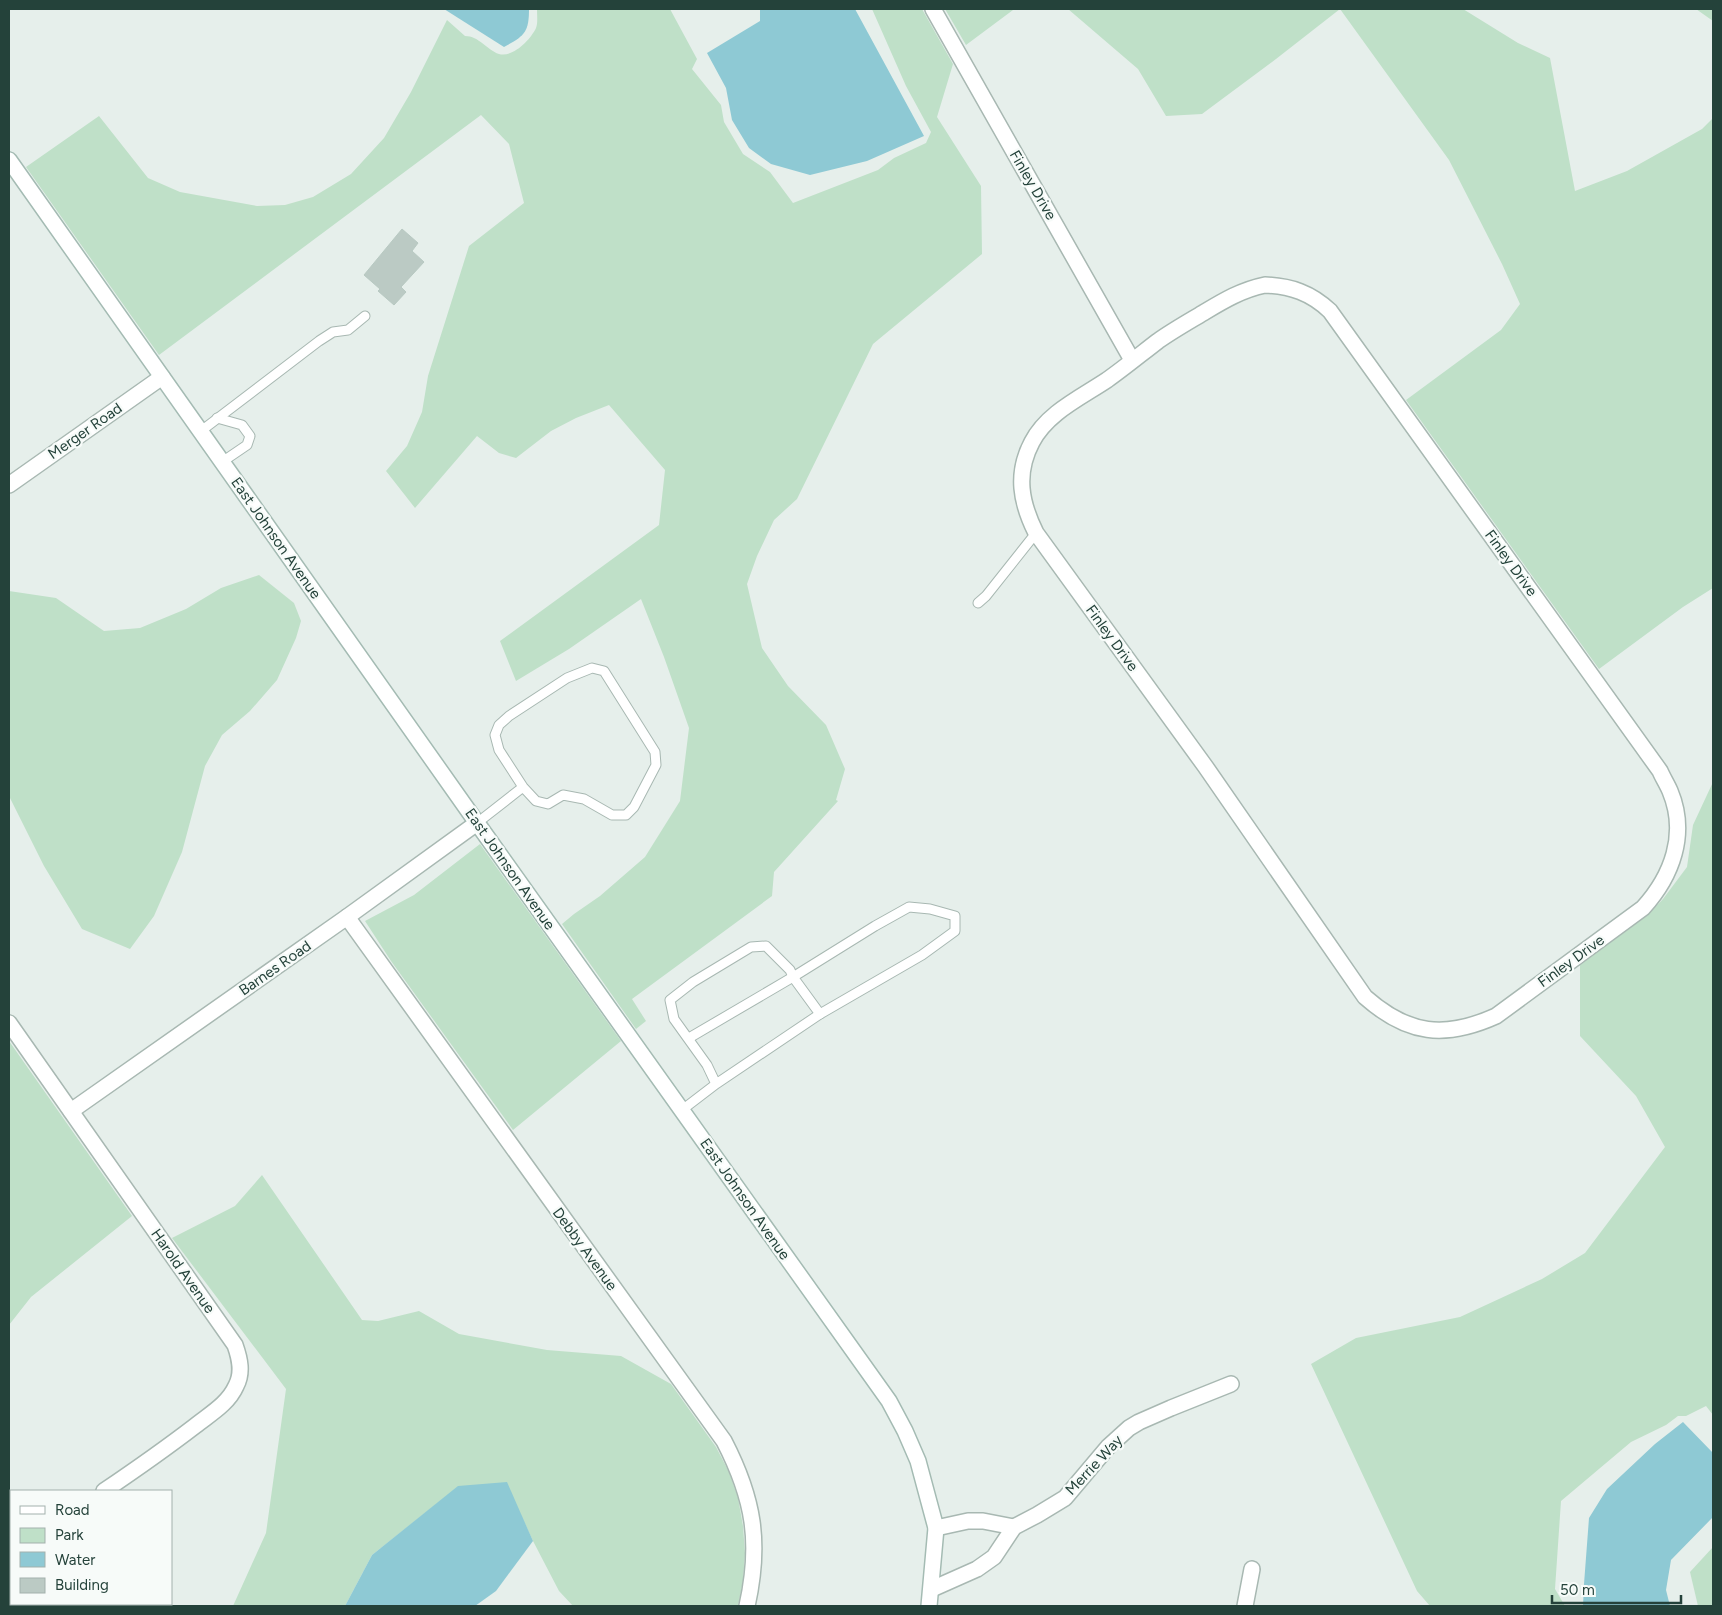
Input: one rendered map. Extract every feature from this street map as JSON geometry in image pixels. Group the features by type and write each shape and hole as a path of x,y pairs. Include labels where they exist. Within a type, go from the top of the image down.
{"street":[{"name":"Finley Drive","path":"934,9 1132,360"},
{"name":"East Johnson Avenue","path":"9,160 889,1401 918,1461 936,1528 930,1606"},
{"name":"Finley Drive","path":"1265,285 1292,288 1306,293 1330,311 1660,771 1673,800 1678,831 1676,850 1668,873 1656,893 1643,908 1496,1016 1472,1026 1444,1031 1416,1027 1397,1020 1377,1008 1366,997 1205,766 1036,533 1026,514 1022,494 1024,462 1038,432 1051,418 1160,340 1230,296 1265,285"},
{"name":"Merger Road","path":"9,485 162,376"},
{"name":"Barnes Road","path":"71,1111 477,822"},
{"name":"Debby Avenue","path":"346,917 724,1441 738,1467 753,1523 755,1552 753,1581 747,1606"},
{"name":"Harold Avenue","path":"9,1023 235,1345 240,1358 240,1372 237,1385 230,1398 169,1446 105,1490"},
{"name":"Merrie Way","path":"932,1589 977,1569 994,1557 1014,1527 1065,1498 1108,1447 1129,1428 1171,1408 1231,1384"},
{"path":"936,1528 975,1521 1014,1527"},
{"path":"1245,1606 1252,1568"}],"lane":[{"path":"201,431 319,341 333,332 348,330 365,316"},
{"path":"217,418 242,425 250,436 247,445 222,462"},
{"path":"978,603 986,596 1036,533"},
{"path":"592,668 604,671 655,752 656,765 634,807 626,815 612,815 584,799 563,795 548,804 536,801 523,787 499,750 494,735 499,725 509,716 567,678 592,668"},
{"path":"477,822 523,787"},
{"path":"682,1110 716,1084 820,1014 922,955 955,931 955,916 930,909 909,907 689,1038"},
{"path":"716,1084 707,1065 674,1019 670,1000 693,982 751,947 766,946 790,970 820,1014"}],"green space":[{"path":"537,9 670,9 697,59 692,69 721,105 724,122 743,154 770,172 793,203 878,170 894,158 926,143 931,132 906,86 872,9 922,9 953,64 937,117 981,186 982,254 873,344 797,499 774,520 757,556 747,584 762,648 788,686 826,725 845,769 836,800 838,801 774,872 772,896 632,999 646,1021 636,1029 562,924 600,896 645,857 680,801 689,728 641,599 569,649 516,681 500,641 659,525 665,470 609,405 576,418 551,431 516,458 499,453 477,436 415,508 386,471 407,446 422,412 428,376 469,246 524,203 509,144 481,115 159,355 26,167 99,116 148,178 180,192 257,206 285,205 313,197 351,174 384,138 411,92 447,20 465,36 475,38 495,52 504,54 521,47 534,32 537,24"},
{"path":"945,9 1019,9 1013,10 966,45"},
{"path":"1068,9 1340,9 1202,114 1166,116 1138,69"},
{"path":"1340,9 1463,9 1518,43 1550,58 1575,191 1627,171 1702,129 1713,118 1713,588 1683,607 1599,669 1406,400 1501,330 1520,304 1502,264 1449,160"},
{"path":"1696,9 1713,9 1713,21"},
{"path":"259,575 294,603 301,621 296,638 277,680 250,711 222,735 205,766 182,852 154,916 130,949 82,929 44,866 9,796 9,591 56,598 104,631 140,628 186,609 221,588"},
{"path":"1713,782 1713,1415 1706,1406 1686,1416 1678,1416 1666,1425 1631,1442 1561,1501 1555,1589 1565,1606 1430,1606 1417,1591 1311,1364 1356,1338 1460,1317 1542,1279 1585,1253 1665,1147 1636,1096 1580,1036 1580,965 1648,915 1663,899 1687,867 1693,825"},
{"path":"480,844 621,1041 513,1130 391,961 365,921 414,895"},
{"path":"9,1041 132,1216 31,1297 9,1325"},
{"path":"262,1175 362,1320 378,1321 419,1311 459,1334 547,1350 621,1356 671,1384 716,1447 729,1472 738,1498 745,1553 743,1581 738,1606 573,1606 559,1591 506,1483 458,1487 372,1555 345,1606 233,1606 266,1533 286,1389 172,1238 235,1206"},
{"path":"1713,1547 1713,1606 1698,1606 1690,1572"}],"water":[{"path":"444,9 529,9 528,24 521,36 504,47"},
{"path":"760,9 855,9 924,136 867,161 810,175 771,164 749,148 732,120 726,88 707,53 760,21"},
{"path":"1683,1422 1713,1453 1713,1517 1671,1560 1666,1590 1670,1606 1583,1606 1589,1518 1607,1489 1655,1444"},
{"path":"507,1482 533,1541 496,1591 475,1606 345,1606 372,1555 458,1486"}],"building":[{"path":"402,229 418,243 412,251 424,262 401,287 406,292 394,305 364,275"}]}
